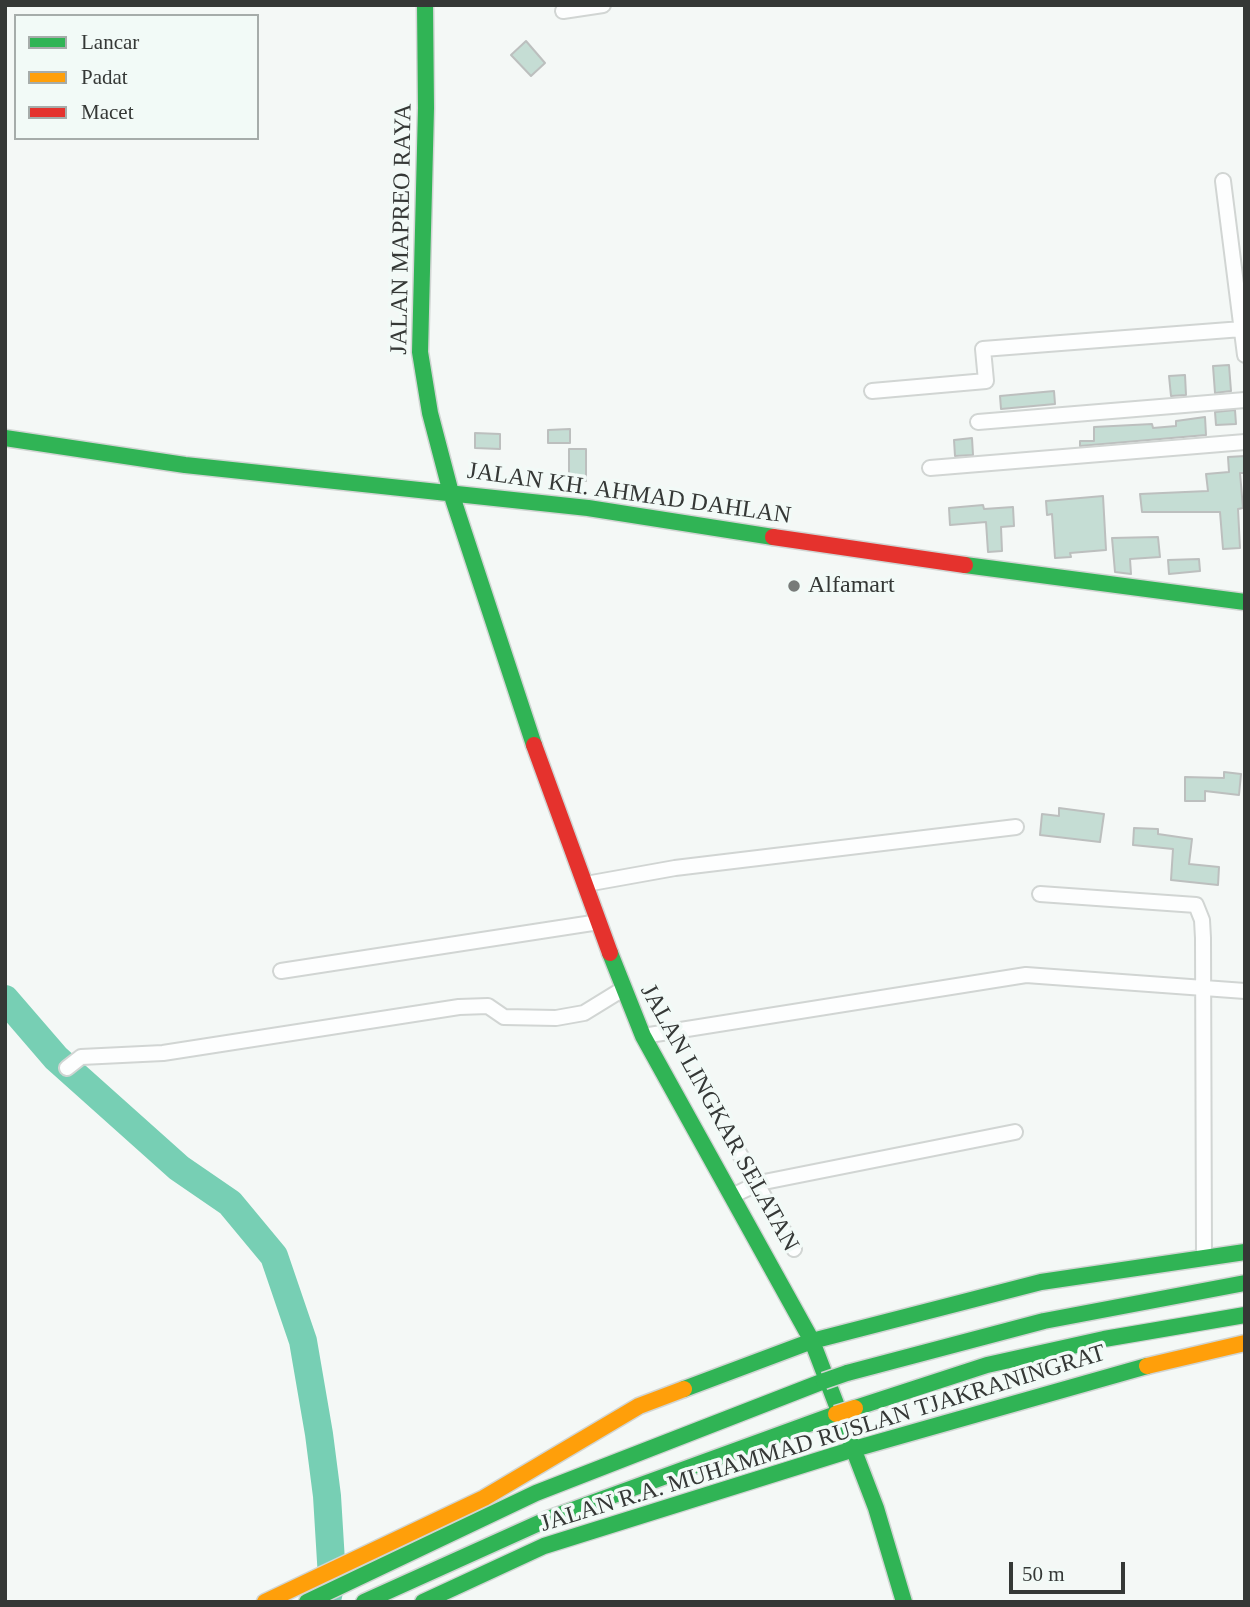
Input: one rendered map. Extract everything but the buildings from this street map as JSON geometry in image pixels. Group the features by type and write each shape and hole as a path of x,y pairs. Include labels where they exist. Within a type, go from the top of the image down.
{"main road":[{"name":"JALAN MAPREO RAYA","path":"425,5 426,108 419,276 420,352 446,493"},
{"name":"JALAN KH. AHMAD DAHLAN","path":"5,438 185,465 588,508 926,560 1245,602"},
{"name":"JALAN LINGKAR SELATAN","path":"446,493 622,989 643,1036 813,1341 876,1508 904,1602"},
{"path":"265,1602 484,1498 639,1406 813,1341 1041,1282 1245,1252"},
{"name":"JALAN R.A. MUHAMMAD RUSLAN TJAKRANINGRAT","path":"308,1601 536,1493 847,1373 971,1336 1090,1310 1245,1283"},
{"name":"JALAN R.A. MUHAMMAD RUSLAN TJAKRANINGRAT","path":"364,1602 548,1519 662,1475 836,1414 987,1365 1104,1339 1245,1315"},
{"name":"JALAN R.A. MUHAMMAD RUSLAN TJAKRANINGRAT","path":"423,1602 544,1546 854,1449 1115,1374 1245,1343"}],"street":[{"path":"563,11 603,5"},
{"path":"1223,181 1242,311 1241,329 1245,355"},
{"path":"872,391 986,381 983,349 1241,329"},
{"path":"978,422 1245,400"},
{"path":"930,468 1245,442"},
{"path":"586,884 675,868 1016,827"},
{"path":"1040,894 1196,905 1202,920 1203,1258"},
{"path":"281,971 599,922"},
{"path":"643,1036 1026,975 1245,990"},
{"path":"67,1068 81,1057 163,1053 459,1007 488,1006 504,1017 556,1018 584,1013 622,989"},
{"path":"734,1195 759,1183 1015,1132"},
{"path":"735,1146 759,1183 794,1249"}],"waterway":[{"path":"5,999 56,1058 179,1168 230,1203 274,1256 303,1341 319,1434 327,1496 332,1578 328,1596"}],"traffic: fast":[{"path":"425,5 426,108 420,352 430,413 451,493 534,745"},
{"path":"5,438 185,465 588,508 773,537"},
{"path":"965,565 1245,602"},
{"path":"610,953 643,1036 812,1341 876,1508 904,1602"},
{"path":"684,1389 812,1341 1041,1282 1245,1252"},
{"path":"847,1373 1044,1321 1245,1283"},
{"path":"855,1408 987,1365 1104,1339 1245,1315"},
{"path":"423,1602 544,1546 854,1449 1147,1366"},
{"path":"824,1381 847,1373"},
{"path":"307,1602 536,1493 824,1381"},
{"path":"364,1602 548,1519 836,1414"}],"traffic: slow":[{"path":"1147,1366 1245,1343"},
{"path":"265,1602 484,1498 639,1406 684,1389"},
{"path":"836,1414 855,1408"}],"traffic: jam":[{"path":"773,537 965,565"},
{"path":"534,745 610,953"}],"place":[{"name":"Alfamart","path":"794,586"}]}
